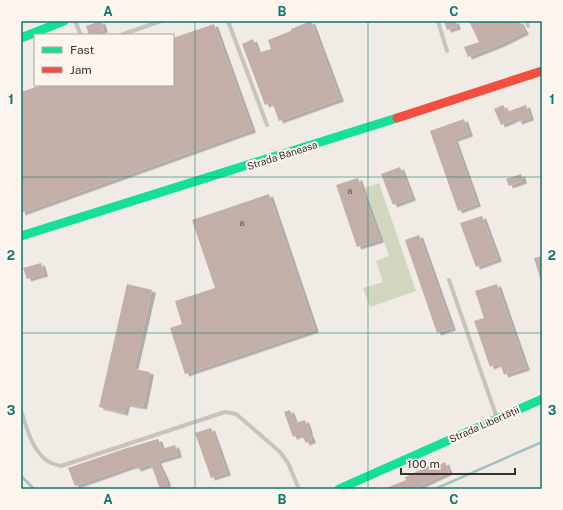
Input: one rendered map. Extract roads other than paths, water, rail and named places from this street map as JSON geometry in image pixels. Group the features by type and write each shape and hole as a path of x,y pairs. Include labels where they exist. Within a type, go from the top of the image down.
{"street":[{"path":"21,38 44,24 64,21"},
{"name":"Strada Băneasa","path":"21,236 542,71"},
{"name":"Strada Libertății","path":"339,489 542,398"}],"lane":[{"path":"75,21 81,34"},
{"path":"124,34 161,21"},
{"path":"228,21 267,124"},
{"path":"438,21 447,51"},
{"path":"526,21 528,26"},
{"path":"448,280 498,418"},
{"path":"21,410 31,439 40,454 50,462 61,466 225,412 236,414 280,452 288,462 300,489"}],"waterway":[{"path":"435,489 542,442"},
{"path":"21,476 34,489"}]}
